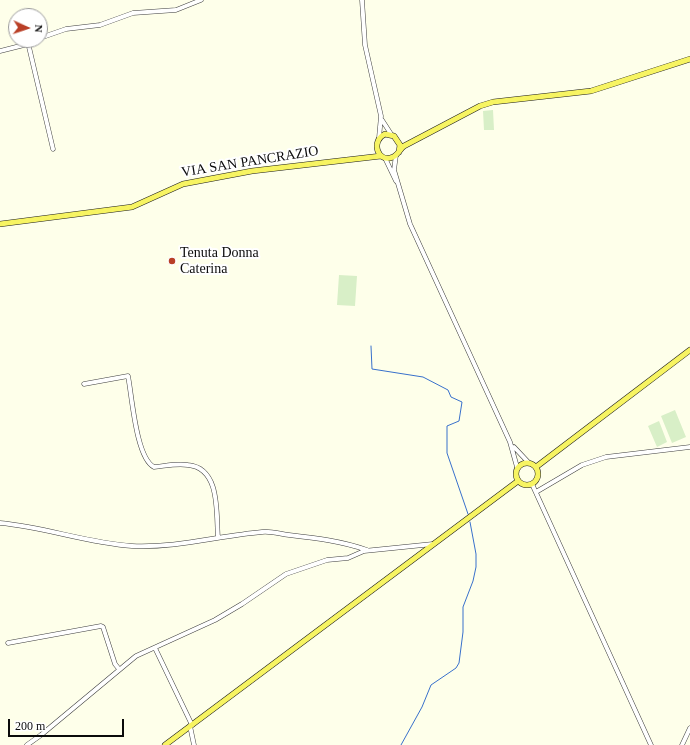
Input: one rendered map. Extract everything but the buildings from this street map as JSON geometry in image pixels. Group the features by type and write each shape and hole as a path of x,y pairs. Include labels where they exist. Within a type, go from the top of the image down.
{"main road":[{"path":"411,142 385,134 379,138 376,143 376,150 383,157 397,153 411,142 480,106 493,102 591,91 690,59"},
{"path":"393,136 400,145 397,153"},
{"path":"365,158 376,150"},
{"name":"VIA SAN PANCRAZIO","path":"0,224 132,207 183,184 252,171 383,157"},
{"path":"536,467 690,350"},
{"path":"523,463 530,463 536,467 538,476 532,484 526,485 518,481 515,474 517,467 523,463"},
{"path":"165,745 518,481"}],"street":[{"path":"48,35 66,29 100,25 132,14 176,10 200,0"},
{"path":"362,0 365,45 382,124 379,138"},
{"path":"0,52 13,48"},
{"path":"29,48 53,149"},
{"path":"381,116 393,136"},
{"path":"397,153 394,165 397,181 410,224 510,442 517,467"},
{"path":"383,157 397,181"},
{"path":"84,384 128,376 137,434 148,461 154,467 188,465 201,468 205,471 211,482 214,494 218,538"},
{"path":"510,442 530,463"},
{"path":"536,492 582,465 606,457 690,447"},
{"path":"532,484 651,745"},
{"path":"0,523 67,534 109,544 133,546 168,546 264,531 332,540 368,550"},
{"path":"27,745 136,656 215,620 242,604 286,574 327,560 348,558 368,550 433,544"},
{"path":"8,643 101,626 104,627 115,664 119,669"},
{"path":"155,648 191,725 194,745"},
{"path":"682,745 690,728"}],"green space":[{"path":"493,110 494,130 484,130 483,111"},
{"path":"339,275 357,276 355,306 337,305"},
{"path":"675,410 686,437 672,443 661,416"},
{"path":"659,421 667,442 657,447 648,426"}],"waterway":[{"path":"371,346 372,369 423,377 448,390 451,397 462,402 459,421 447,426 447,453 468,514"},
{"path":"401,745 422,707 431,685 456,668 459,663 463,632 463,607 473,581 476,567 476,554 470,522"}],"place":[{"name":"Tenuta Donna Caterina","path":"172,261"}]}
